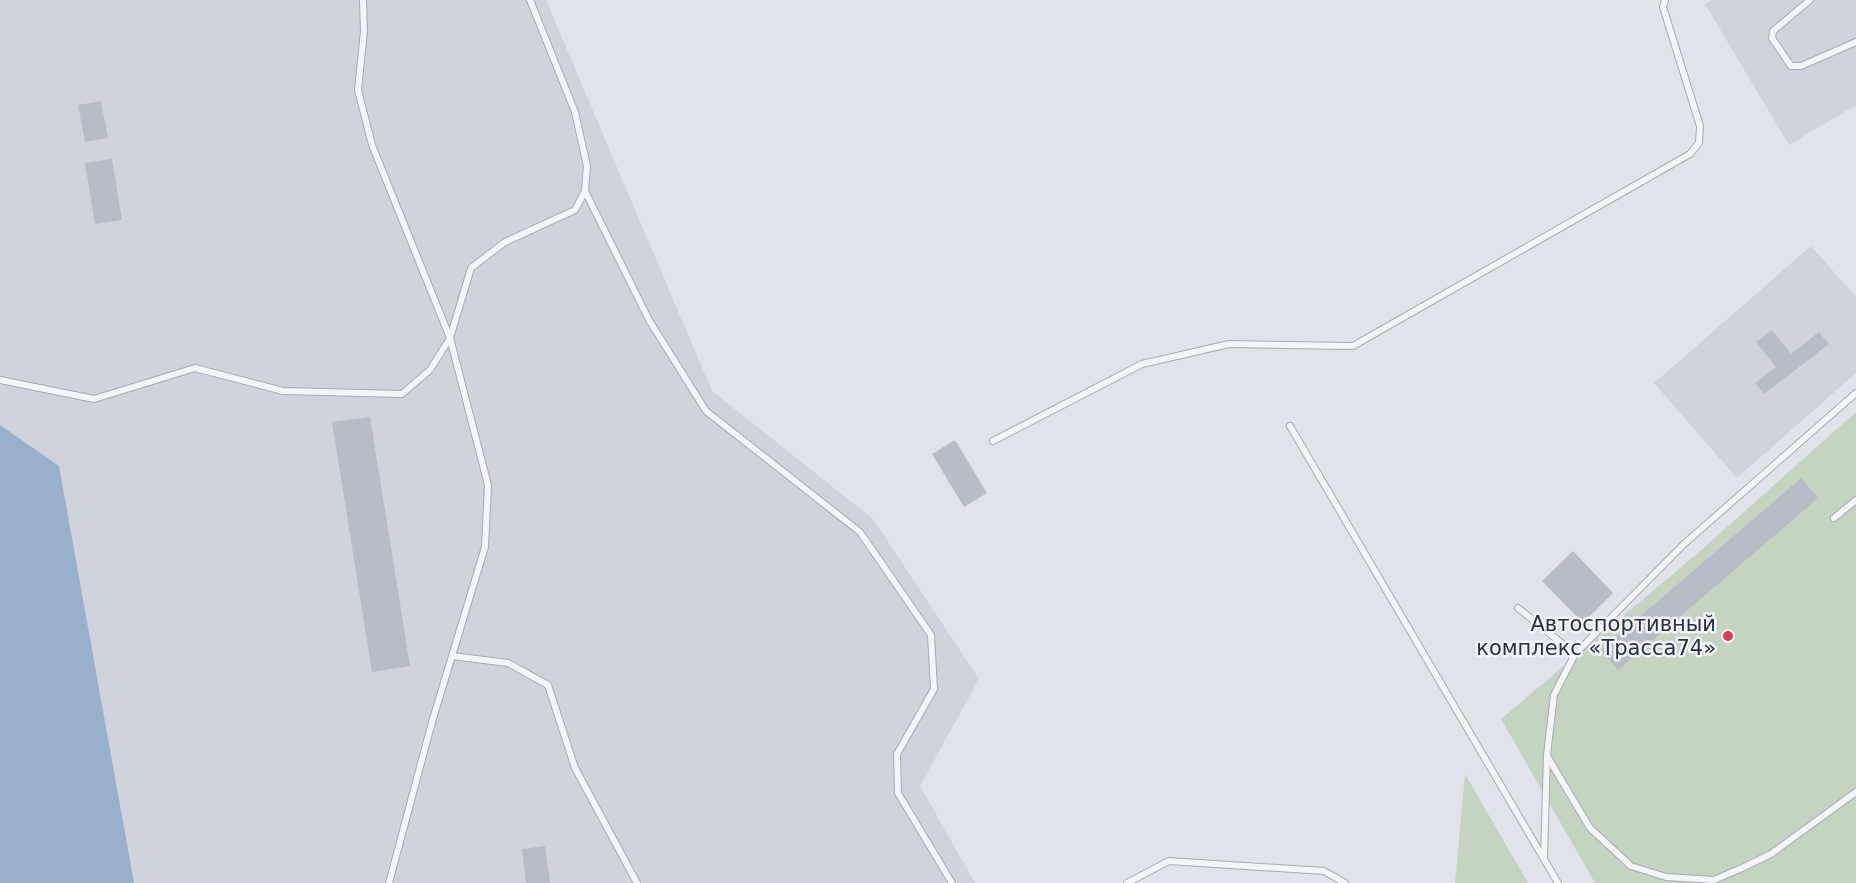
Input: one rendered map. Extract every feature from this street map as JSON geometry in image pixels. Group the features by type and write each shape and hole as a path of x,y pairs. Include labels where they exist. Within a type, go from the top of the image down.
{"lane":[{"path":"363,0 364,31 358,90 372,145 450,338 488,485 484,547 389,883"},
{"path":"0,380 94,399 195,368 283,391 402,394 430,370 450,338 471,268 505,242 575,210 585,191 587,166 575,112 530,0"},
{"path":"993,441 1142,364 1229,344 1353,346 1690,154 1699,143 1700,126 1663,7 1665,0"},
{"path":"1810,0 1773,31 1772,38 1791,66 1801,66 1856,42"},
{"path":"585,191 649,320 706,411 860,532 931,636 934,689 897,754 898,793 952,883"},
{"path":"1544,859 1547,755 1554,695 1575,654 1684,544 1856,393"},
{"path":"1290,426 1558,883"},
{"path":"1834,518 1856,500"},
{"path":"1518,608 1575,654"},
{"path":"452,656 508,663 548,685 575,768 637,883"},
{"path":"1547,755 1590,828 1631,866 1666,877 1714,880 1742,868 1771,854 1856,792"},
{"path":"1127,883 1169,861 1324,871 1345,883"}],"shaded area":[{"path":"0,0 546,0 712,391 873,519 979,679 920,786 975,883 0,883"},
{"path":"1712,0 1856,0 1856,105 1789,145 1705,4"},
{"path":"1811,246 1856,297 1856,373 1737,478 1654,383"}],"green space":[{"name":"Автоспортивный комплекс «Трасса74»","path":"1856,412 1856,883 1595,883 1501,719 1699,552"},
{"path":"1465,774 1528,883 1455,883"}],"water":[{"path":"0,425 59,466 134,883 0,883"}],"building":[{"path":"101,101 108,138 85,142 78,105"},
{"path":"112,159 122,220 95,224 85,163"},
{"path":"1772,330 1791,354 1819,332 1829,344 1764,394 1755,383 1776,367 1756,342"},
{"path":"370,417 410,666 372,672 332,422"},
{"path":"955,440 987,493 964,507 932,454"},
{"path":"1801,478 1818,498 1618,670 1601,650"},
{"path":"1573,551 1613,593 1583,623 1542,581"},
{"path":"545,846 550,883 526,883 522,849"}],"place":[{"name":"Автоспортивный комплекс «Трасса74»","path":"1728,636"}]}
